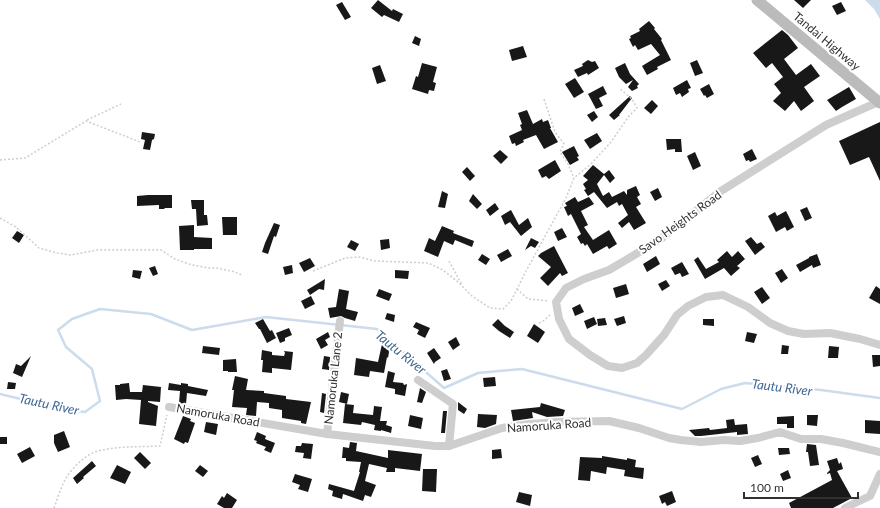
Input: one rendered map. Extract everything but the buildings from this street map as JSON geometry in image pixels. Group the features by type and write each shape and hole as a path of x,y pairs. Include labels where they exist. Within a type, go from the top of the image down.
{"main road":[{"name":"Tandai Highway","path":"757,0 879,102"}],"street":[{"name":"Savo Heights Road","path":"557,305 566,288 584,279 609,270 643,250 662,238 721,191 826,125 879,102"},
{"path":"557,305 559,319 569,338 590,355 608,366 622,368 637,363 646,355 664,335 677,315 688,306 706,298 723,295 748,307 770,324 788,331 804,334 830,333 880,345"},
{"name":"Namoruka Lane 2","path":"327,434 340,321"},
{"path":"418,380 453,404 449,446"},
{"name":"Namoruka Road","path":"169,407 327,434 435,446 449,446 502,428 556,422 608,421 681,440 700,442 724,440 740,441 780,432 801,439 821,439 880,452"},
{"path":"845,508 856,505 870,496 880,474"}],"path":[{"path":"313,271 345,258 359,257 375,261 428,263 443,270 472,296 490,308 503,309 511,301 566,198 574,178 591,164 611,142 629,116 637,108 632,99 619,88"},
{"path":"544,99 555,132 564,144 560,152 568,164 574,178"},
{"path":"0,160 25,158 86,120 121,104"},
{"path":"86,120 140,142"},
{"path":"0,218 16,227 39,248 57,253 70,255 96,250 161,250 176,259 192,265 217,268 242,275"},
{"path":"449,261 463,287"},
{"path":"517,289 528,299 557,305 542,322 539,323"},
{"path":"54,508 64,482 71,470 81,460 96,451 126,447 160,446 169,407"}],"water":[{"path":"865,0 880,0 880,19 874,9"}],"waterway":[{"name":"Tautu River","path":"0,394 62,409 85,412 100,401 92,369 66,347 58,330 72,319 100,309 151,314 192,330 266,317 377,329 444,388 478,373 522,369 682,409 721,389 745,383 821,390 880,398"}]}
